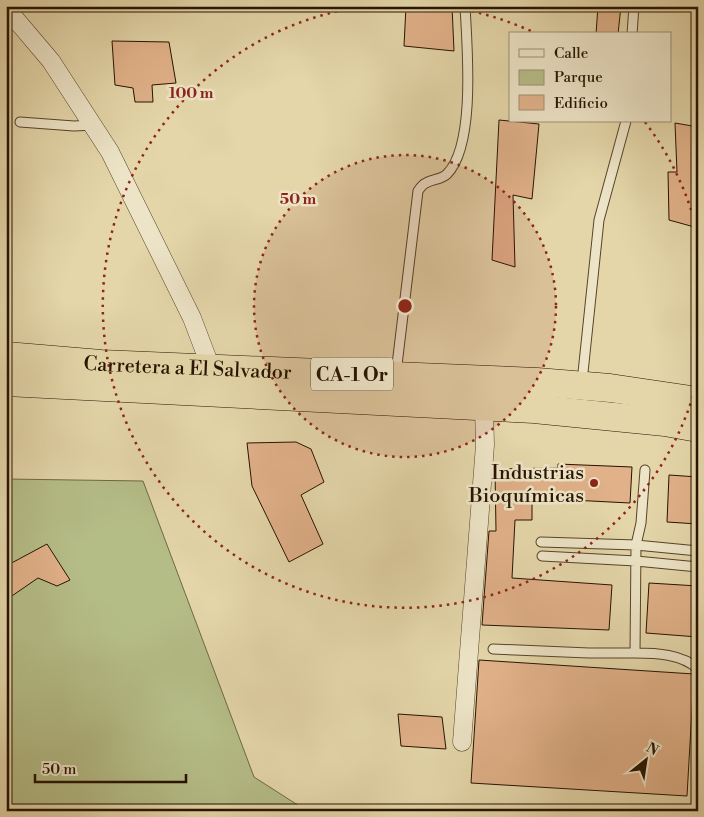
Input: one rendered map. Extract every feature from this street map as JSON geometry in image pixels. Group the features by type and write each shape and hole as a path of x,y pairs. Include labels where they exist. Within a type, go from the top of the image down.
{"highway":[{"name":"Carretera a El Salvador","path":"6,356 101,364 395,375 582,385 698,401"},
{"name":"Carretera a El Salvador","path":"6,382 484,407 609,416 698,428"}],"street":[{"path":"6,8 52,61 95,125 192,318 211,368"},
{"path":"462,742 485,445 484,407"}],"lane":[{"path":"395,375 418,191 426,183 446,176 452,168 463,138 468,86 466,6"},
{"path":"632,32 634,6"},
{"path":"20,122 74,126 95,125"},
{"path":"582,385 599,220 626,122"},
{"path":"635,653 636,546 641,523 645,470"},
{"path":"541,542 698,551"},
{"path":"542,556 636,561 698,567"},
{"path":"493,649 589,653 654,653 690,661 698,669"}],"green space":[{"path":"6,479 143,481 254,777 307,811 6,811"}],"building":[{"path":"406,6 452,6 454,51 404,46"},
{"path":"598,6 621,6 618,32 596,32"},
{"path":"112,41 169,42 176,83 152,85 153,102 135,102 133,88 115,85"},
{"path":"499,120 539,124 532,199 513,195 515,267 492,260"},
{"path":"675,123 698,127 698,228 669,220 668,172 677,172"},
{"path":"296,442 311,449 324,482 301,495 323,544 289,562 252,486 247,443"},
{"path":"558,464 632,467 630,503 532,498 532,520 515,520 512,578 612,585 609,630 482,625 489,531 496,531 495,469 558,468"},
{"path":"669,475 698,477 698,524 667,522"},
{"path":"47,544 70,580 57,586 38,578 6,600 6,566"},
{"path":"649,583 698,586 698,637 646,633"},
{"path":"479,660 694,674 687,796 471,783"},
{"path":"398,714 442,717 446,749 401,746"}],"place":[{"name":"Industrias Bioquímicas","path":"594,483"}]}
